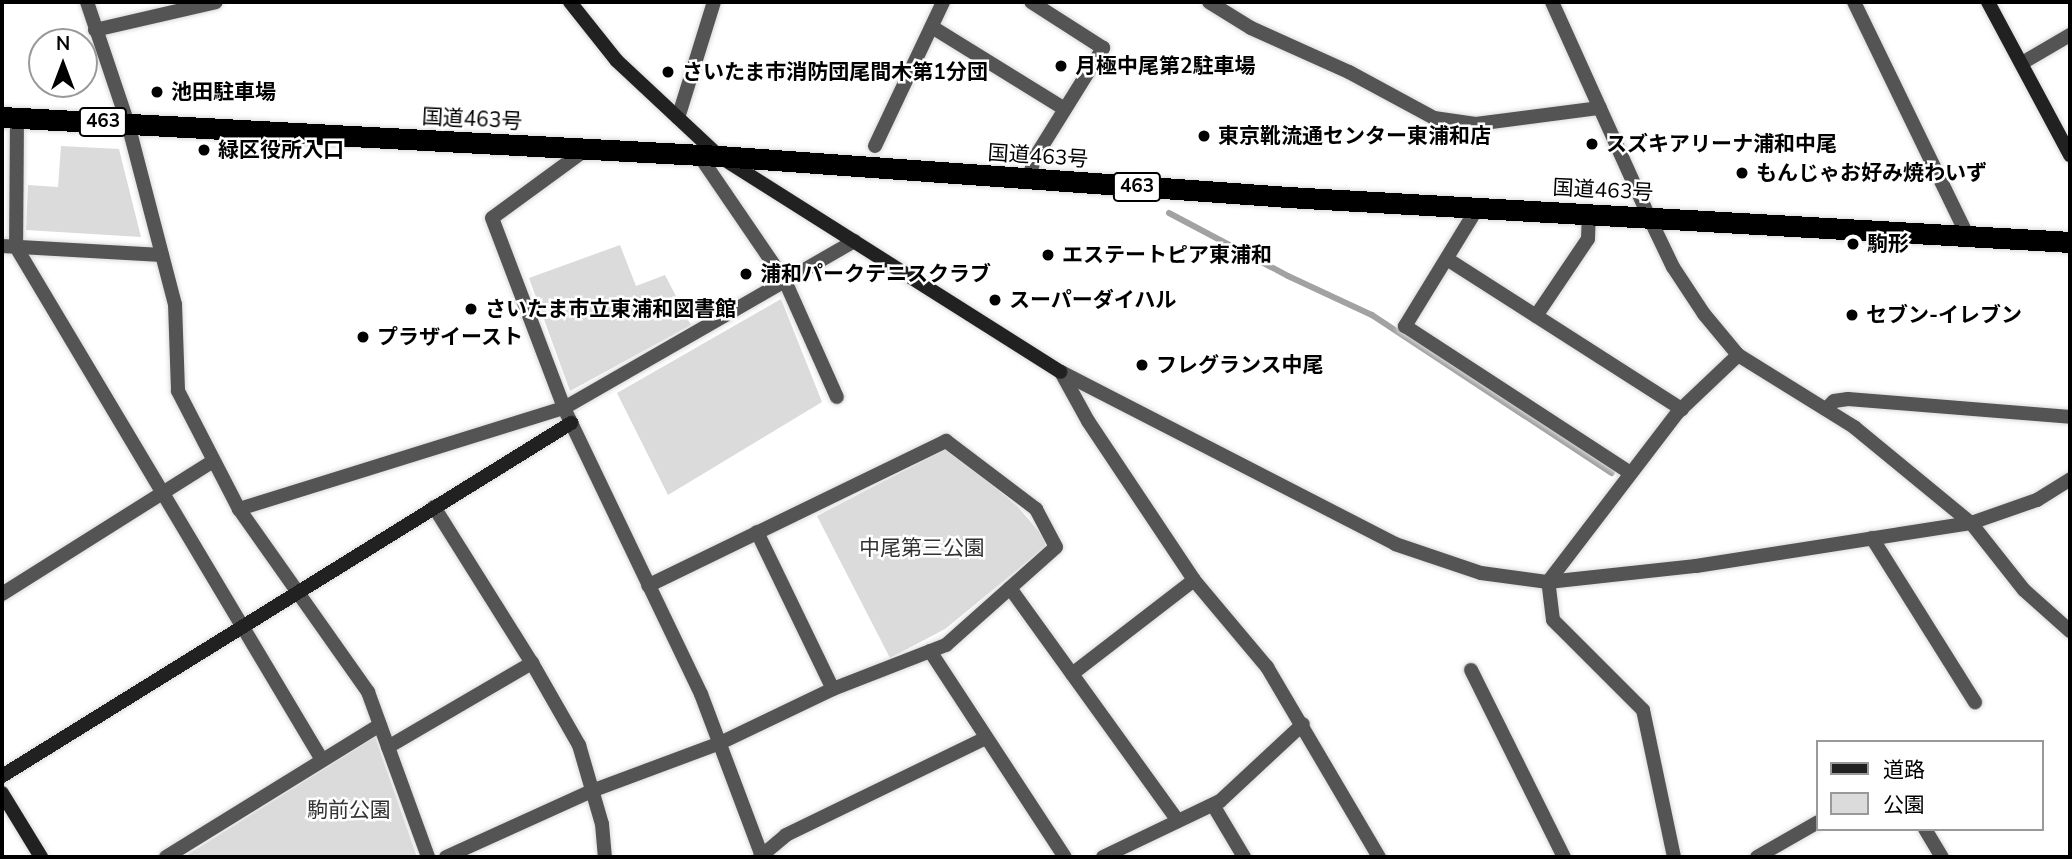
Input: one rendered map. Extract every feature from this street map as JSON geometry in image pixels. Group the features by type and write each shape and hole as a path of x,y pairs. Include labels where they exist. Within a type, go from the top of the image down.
{"highway":[{"name":"国道463号","path":"10,117 709,156 870,155 1029,180 2070,242"}],"street":[{"path":"87,2 94,28"},
{"path":"98,29 216,2"},
{"path":"570,2 617,61 678,118 709,156 785,281 837,397"},
{"path":"678,118 714,2"},
{"path":"870,155 943,2"},
{"path":"1552,2 1673,267 1703,314 1738,355 1826,409 1897,460 1971,523 2024,590 2070,631"},
{"path":"1854,2 1968,237"},
{"path":"1988,2 2070,155"},
{"path":"1029,180 1034,159 1102,48 1041,4"},
{"path":"1217,4 1251,28 1349,72 1434,118 1476,124 1600,108"},
{"path":"932,27 1065,109"},
{"path":"2022,63 2070,36"},
{"path":"98,39 128,124 174,304 178,391 212,462 239,509 368,692 428,857"},
{"path":"10,117 9,247 322,760"},
{"path":"584,150 492,218 570,423 680,648 761,856 786,835 986,738"},
{"path":"709,156 854,241 1061,372 1395,544 1481,573 1548,582 1696,566 1971,523 2037,500 2070,480"},
{"path":"1478,207 1405,327 1629,472"},
{"path":"1536,316 1587,239 1589,214"},
{"path":"239,509 564,408 854,241"},
{"path":"9,247 162,255"},
{"path":"1447,259 1682,409"},
{"path":"1674,857 1643,709 1553,620 1548,582 1629,472 1682,409 1738,355"},
{"path":"1061,372 1087,421 1194,580 1267,667 1303,724 1378,857"},
{"path":"1826,409 1834,401 1848,399 2070,417"},
{"path":"2,776 295,591 570,423"},
{"path":"446,857 594,790 718,744 833,689 946,645 1056,547 1036,509 946,441 648,586"},
{"path":"2,594 212,462"},
{"path":"434,507 532,663 579,746 594,790 605,857"},
{"path":"757,532 833,689"},
{"path":"1872,538 1975,702"},
{"path":"1072,674 1194,580"},
{"path":"1010,588 1178,821"},
{"path":"930,652 1065,857"},
{"path":"388,747 532,663"},
{"path":"1471,670 1564,857"},
{"path":"1103,857 1213,804 1303,724"},
{"path":"166,857 380,725"},
{"path":"2,793 41,857"},
{"path":"1213,804 1244,857"},
{"path":"1757,857 1816,823"},
{"path":"1926,831 1942,857"}],"green space":[{"path":"61,146 119,149 141,237 26,230 28,185 58,187"},
{"path":"620,245 636,286 665,275 691,325 570,391 529,278"},
{"path":"781,299 822,402 668,495 617,393"},
{"name":"中尾第三公園","path":"944,450 952,450 1018,507 1045,539 1045,547 945,629 890,658 817,516"},
{"name":"駒前公園","path":"375,737 417,857 184,857"}],"waterway":[{"path":"1169,213 1288,276 1372,315 1612,473"}],"place":[{"name":"月極中尾第2駐車場","path":"1061,66"},
{"name":"さいたま市消防団尾間木第1分団","path":"668,72"},
{"name":"池田駐車場","path":"157,92"},
{"name":"東京靴流通センター東浦和店","path":"1204,136"},
{"name":"スズキアリーナ浦和中尾","path":"1592,144"},
{"name":"緑区役所入口","path":"204,150"},
{"name":"もんじゃお好み焼わいず","path":"1742,173"},
{"name":"駒形","path":"1853,244"},
{"name":"エステートピア東浦和","path":"1048,255"},
{"name":"浦和パークテニスクラブ","path":"746,274"},
{"name":"スーパーダイハル","path":"995,300"},
{"name":"さいたま市立東浦和図書館","path":"471,309"},
{"name":"セブン-イレブン","path":"1852,315"},
{"name":"プラザイースト","path":"363,337"},
{"name":"フレグランス中尾","path":"1142,365"}]}
